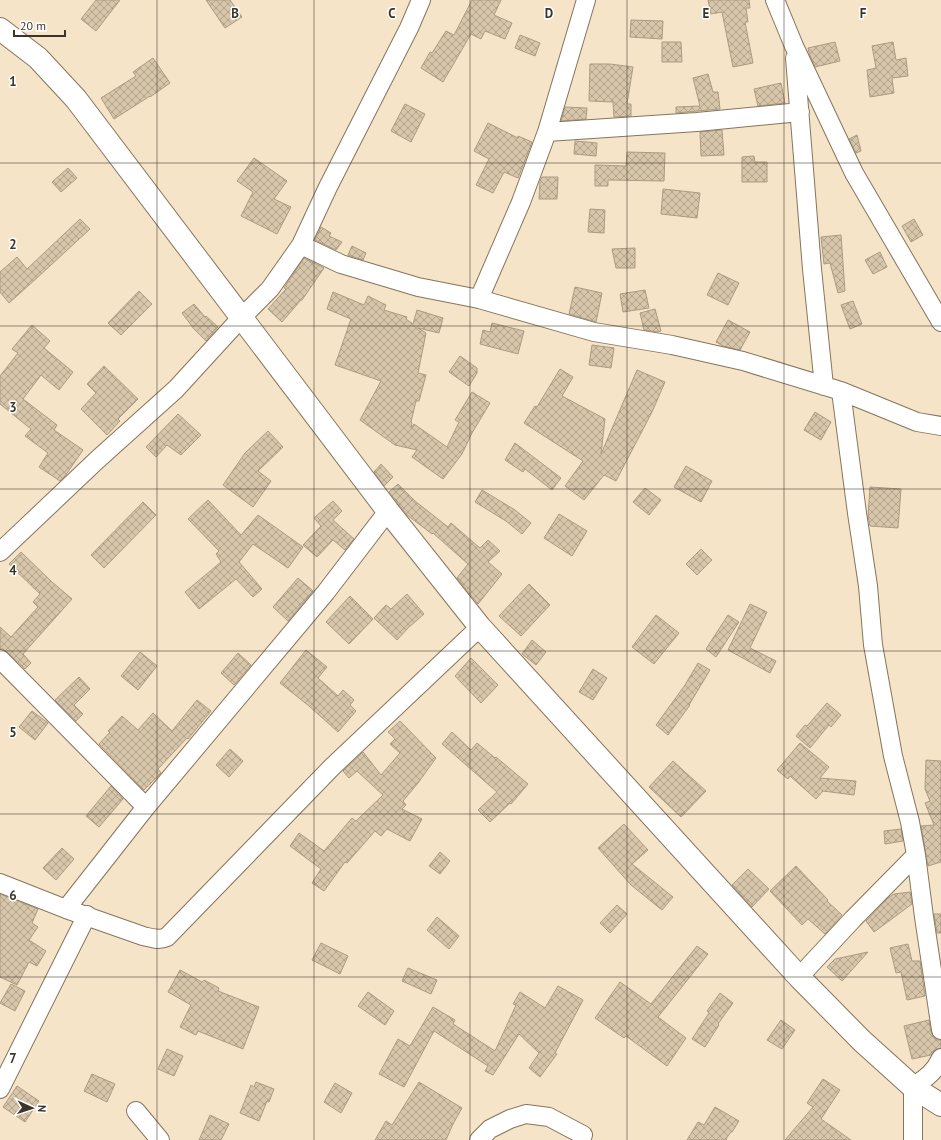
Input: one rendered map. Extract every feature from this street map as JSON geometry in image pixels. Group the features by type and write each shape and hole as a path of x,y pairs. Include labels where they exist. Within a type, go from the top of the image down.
{"street":[{"path":"0,552 97,460 176,389 241,318 270,289 301,245 328,187 409,28 421,0"},
{"path":"478,299 521,202 547,132 586,0"},
{"path":"775,0 794,46 854,173 941,322"},
{"path":"0,29 38,58 76,99 388,511 480,627 799,977 862,1041 913,1087 941,1105"},
{"path":"794,46 812,269 824,386"},
{"path":"547,132 697,122 800,112"},
{"path":"301,245 341,264 418,287 478,299 594,332 672,345 743,361 841,391 917,422 941,426"},
{"path":"841,391 868,586 873,645 893,756 910,822 916,855 941,1030"},
{"path":"66,909 146,807 326,592 388,511"},
{"path":"0,883 66,909 87,915 143,936 156,939 168,937 332,767 480,627"},
{"path":"0,659 146,807"},
{"path":"799,977 916,855"},
{"path":"0,1089 87,915"},
{"path":"913,1087 932,1074 938,1066 941,1058"},
{"path":"913,1087 913,1140"},
{"path":"136,1111 160,1140"},
{"path":"479,1140 490,1129 510,1119 526,1114 548,1117 583,1135"}],"building":[{"path":"96,0 120,0 96,31 81,19"},
{"path":"206,0 230,0 242,17 225,28"},
{"path":"472,0 501,0 494,15 512,23 505,39 485,31 481,39 471,34 443,82 421,68 430,52 432,53 446,31 454,35"},
{"path":"708,0 749,0 750,8 746,8 748,22 745,22 753,63 733,67 722,12 711,14"},
{"path":"631,20 663,21 662,39 630,37"},
{"path":"520,35 540,43 535,56 515,48"},
{"path":"662,42 681,42 682,62 662,62"},
{"path":"835,42 840,61 815,67 808,48"},
{"path":"893,42 896,60 906,58 908,76 892,78 894,93 870,97 867,70 876,68 872,46"},
{"path":"153,58 170,83 114,119 101,98 136,76 133,72"},
{"path":"590,64 610,64 633,67 627,104 631,104 631,116 614,117 613,102 589,101"},
{"path":"708,74 713,92 718,92 720,109 676,113 676,107 700,106 693,78"},
{"path":"781,83 785,103 758,106 754,89"},
{"path":"405,104 425,114 411,142 391,131"},
{"path":"565,107 587,108 586,119 561,121"},
{"path":"488,123 518,138 518,136 532,142 518,178 504,172 493,193 476,185 489,159 474,151"},
{"path":"722,130 724,155 701,156 700,132"},
{"path":"857,135 861,151 856,153 849,139"},
{"path":"575,141 597,143 596,156 574,154"},
{"path":"627,152 665,153 664,181 608,180 608,186 595,186 595,165 626,166"},
{"path":"754,156 755,162 767,162 767,182 742,182 742,157"},
{"path":"254,158 287,181 274,199 291,207 277,234 241,216 253,192 237,181"},
{"path":"68,168 77,178 61,192 52,182"},
{"path":"542,177 558,177 557,199 539,199 540,181"},
{"path":"663,189 700,193 697,218 661,214"},
{"path":"590,209 605,210 604,233 588,232"},
{"path":"80,219 90,229 9,303 0,292 0,272 17,257 27,269"},
{"path":"914,219 923,235 911,242 902,226"},
{"path":"321,227 331,233 329,236 342,242 336,250 315,240"},
{"path":"841,235 845,291 838,293 830,263 824,264 821,237"},
{"path":"352,246 366,253 363,260 348,255"},
{"path":"635,248 635,268 616,268 612,249"},
{"path":"880,252 887,267 873,274 865,260"},
{"path":"304,258 324,268 302,300 282,322 268,309 286,289 284,288"},
{"path":"718,273 739,283 728,305 707,295"},
{"path":"575,287 602,293 596,322 569,314"},
{"path":"645,290 649,308 623,312 620,294"},
{"path":"139,291 152,304 121,335 108,323"},
{"path":"333,292 364,305 368,296 386,305 384,310 407,317 406,319 413,324 417,310 443,318 439,333 418,328 426,333 418,373 426,375 419,401 416,401 411,428 414,424 447,447 459,422 455,420 472,392 490,403 472,433 462,454 443,479 412,457 417,450 395,445 360,420 381,381 335,365 351,319 327,309"},
{"path":"853,301 862,324 850,329 841,305"},
{"path":"194,304 205,317 206,316 218,327 206,341 194,329 182,313"},
{"path":"655,309 661,331 644,330 640,313"},
{"path":"728,320 750,332 740,350 723,346 716,342"},
{"path":"492,323 524,331 518,354 480,344 483,330 490,332"},
{"path":"32,325 50,341 44,348 73,372 59,390 41,375 23,399 57,425 54,430 83,450 60,481 39,467 48,453 25,436 31,429 0,404 0,376 18,353 12,349"},
{"path":"592,345 614,348 611,368 589,365"},
{"path":"460,356 477,368 477,373 469,386 449,372"},
{"path":"104,366 138,399 118,419 120,421 107,435 81,409 96,393 87,384"},
{"path":"560,369 573,377 562,396 605,419 601,454 637,370 665,382 652,412 616,481 604,475 584,500 565,486 583,461 524,423 535,406 537,407"},
{"path":"815,412 831,422 821,440 804,430"},
{"path":"178,414 201,435 181,455 167,445 156,457 146,447"},
{"path":"268,431 283,447 258,471 271,481 253,507 223,485 245,453"},
{"path":"515,443 561,478 552,490 525,469 523,472 505,460"},
{"path":"381,464 393,477 384,486 374,472"},
{"path":"686,466 712,481 701,502 674,487"},
{"path":"398,484 415,501 448,527 451,523 480,548 488,540 500,551 488,562 502,574 478,604 457,578 468,564 433,533 432,534 407,515 389,492"},
{"path":"870,487 901,489 898,528 870,526 868,516"},
{"path":"645,488 661,500 649,515 633,502"},
{"path":"482,490 515,510 531,523 522,534 506,521 475,502"},
{"path":"208,500 241,535 258,515 303,547 288,568 253,544 239,562 262,589 253,597 236,579 199,609 185,592 221,562 216,554 219,551 188,519"},
{"path":"333,501 342,511 333,520 354,539 345,550 333,540 317,557 303,545 321,526 314,518"},
{"path":"143,502 156,515 104,568 91,555"},
{"path":"559,514 587,531 572,556 544,538"},
{"path":"701,549 712,560 697,575 686,564"},
{"path":"21,552 72,599 23,654 31,663 25,669 7,652 0,649 0,627 11,637 38,607 33,602 40,594 9,564"},
{"path":"298,578 313,591 288,621 273,607"},
{"path":"529,584 550,605 521,636 499,616"},
{"path":"407,594 424,614 397,640 374,618 386,605 391,609"},
{"path":"350,596 373,619 349,644 326,622"},
{"path":"750,604 767,612 750,648 776,661 770,673 728,650"},
{"path":"656,615 679,633 654,664 632,647"},
{"path":"728,615 739,622 716,657 706,649"},
{"path":"532,640 546,652 536,665 522,654"},
{"path":"306,650 327,667 318,678 338,696 343,690 354,700 350,705 356,711 338,732 280,683"},
{"path":"140,652 157,666 138,690 121,676"},
{"path":"238,653 251,665 234,685 221,673"},
{"path":"471,658 498,685 481,703 455,676"},
{"path":"698,663 710,670 690,705 668,735 656,725 685,685"},
{"path":"593,669 607,678 593,700 579,692"},
{"path":"79,677 90,689 74,705 83,714 76,721 55,700"},
{"path":"197,700 211,711 188,739 187,738 158,769 161,773 144,790 99,744 110,732 108,731 122,716 138,730 153,713 172,731"},
{"path":"827,703 841,715 831,727 829,725 810,748 796,736"},
{"path":"32,711 48,723 35,740 19,727"},
{"path":"400,721 436,758 403,801 406,805 402,809 422,819 410,841 387,829 381,836 375,831 347,863 345,862 324,891 312,883 321,869 290,846 299,833 324,851 352,818 356,821 383,795 357,771 349,778 343,771 363,752 381,775 400,753 390,744 395,739 388,732"},
{"path":"452,732 471,750 477,743 528,784 511,804 510,803 490,822 478,810 497,792 442,744"},
{"path":"800,743 829,767 820,778 856,781 854,795 823,791 816,799 790,776 788,779 777,770"},
{"path":"230,749 243,761 229,777 216,765"},
{"path":"926,760 941,761 941,862 928,866 921,826 934,825 925,803 930,801 925,789"},
{"path":"673,761 706,791 681,817 649,787"},
{"path":"111,786 123,799 99,827 86,816"},
{"path":"624,824 648,850 632,864 673,897 662,910 631,885 598,848"},
{"path":"901,829 903,841 885,844 884,831"},
{"path":"62,848 74,859 56,880 43,868"},
{"path":"440,852 450,861 440,874 429,866"},
{"path":"796,866 828,900 827,901 842,915 825,934 808,919 802,925 770,891"},
{"path":"748,869 769,889 752,907 732,885"},
{"path":"910,892 912,904 874,932 866,921 888,898 894,894"},
{"path":"0,894 38,909 32,923 38,927 29,940 46,951 37,966 29,962 17,985 0,977"},
{"path":"617,905 627,914 610,933 600,923"},
{"path":"934,914 941,914 941,933 937,933"},
{"path":"437,917 459,936 449,949 427,930"},
{"path":"321,943 348,956 340,974 312,960"},
{"path":"908,944 912,961 920,961 925,996 907,1000 901,972 896,973 890,948"},
{"path":"697,946 708,954 658,1017 686,1038 667,1066 626,1036 624,1038 595,1018 620,982 651,1004"},
{"path":"868,952 842,981 827,967 835,959"},
{"path":"408,968 437,980 431,994 402,981"},
{"path":"180,970 202,982 204,980 219,988 218,991 259,1007 243,1049 198,1031 196,1035 180,1027 191,1005 168,992"},
{"path":"11,984 25,991 15,1011 0,1003"},
{"path":"558,986 583,1000 555,1053 557,1054 540,1077 529,1068 539,1053 519,1034 493,1075 485,1071 488,1066 434,1031 404,1087 379,1074 398,1039 410,1046 433,1007 455,1020 453,1024 495,1051 516,1005 513,1004 520,992 545,1008"},
{"path":"368,992 394,1011 385,1025 358,1006"},
{"path":"720,993 733,1003 718,1024 719,1025 705,1047 692,1039 709,1013 707,1011"},
{"path":"781,1020 795,1030 782,1049 767,1040"},
{"path":"929,1020 933,1036 937,1040 941,1040 941,1048 935,1050 931,1055 912,1059 904,1026"},
{"path":"167,1049 183,1056 174,1076 158,1069"},
{"path":"92,1074 115,1084 107,1102 84,1091"},
{"path":"823,1079 840,1090 821,1119 851,1140 785,1140 813,1107 807,1103"},
{"path":"256,1082 274,1089 269,1102 267,1101 259,1121 240,1113 251,1085 254,1087"},
{"path":"419,1082 462,1108 446,1140 375,1140 386,1121 392,1125"},
{"path":"335,1083 352,1093 341,1113 324,1102"},
{"path":"17,1086 39,1101 25,1122 3,1107"},
{"path":"715,1107 739,1121 726,1139 727,1140 687,1140 698,1122 704,1125"},
{"path":"210,1115 229,1124 221,1140 199,1140"}]}
